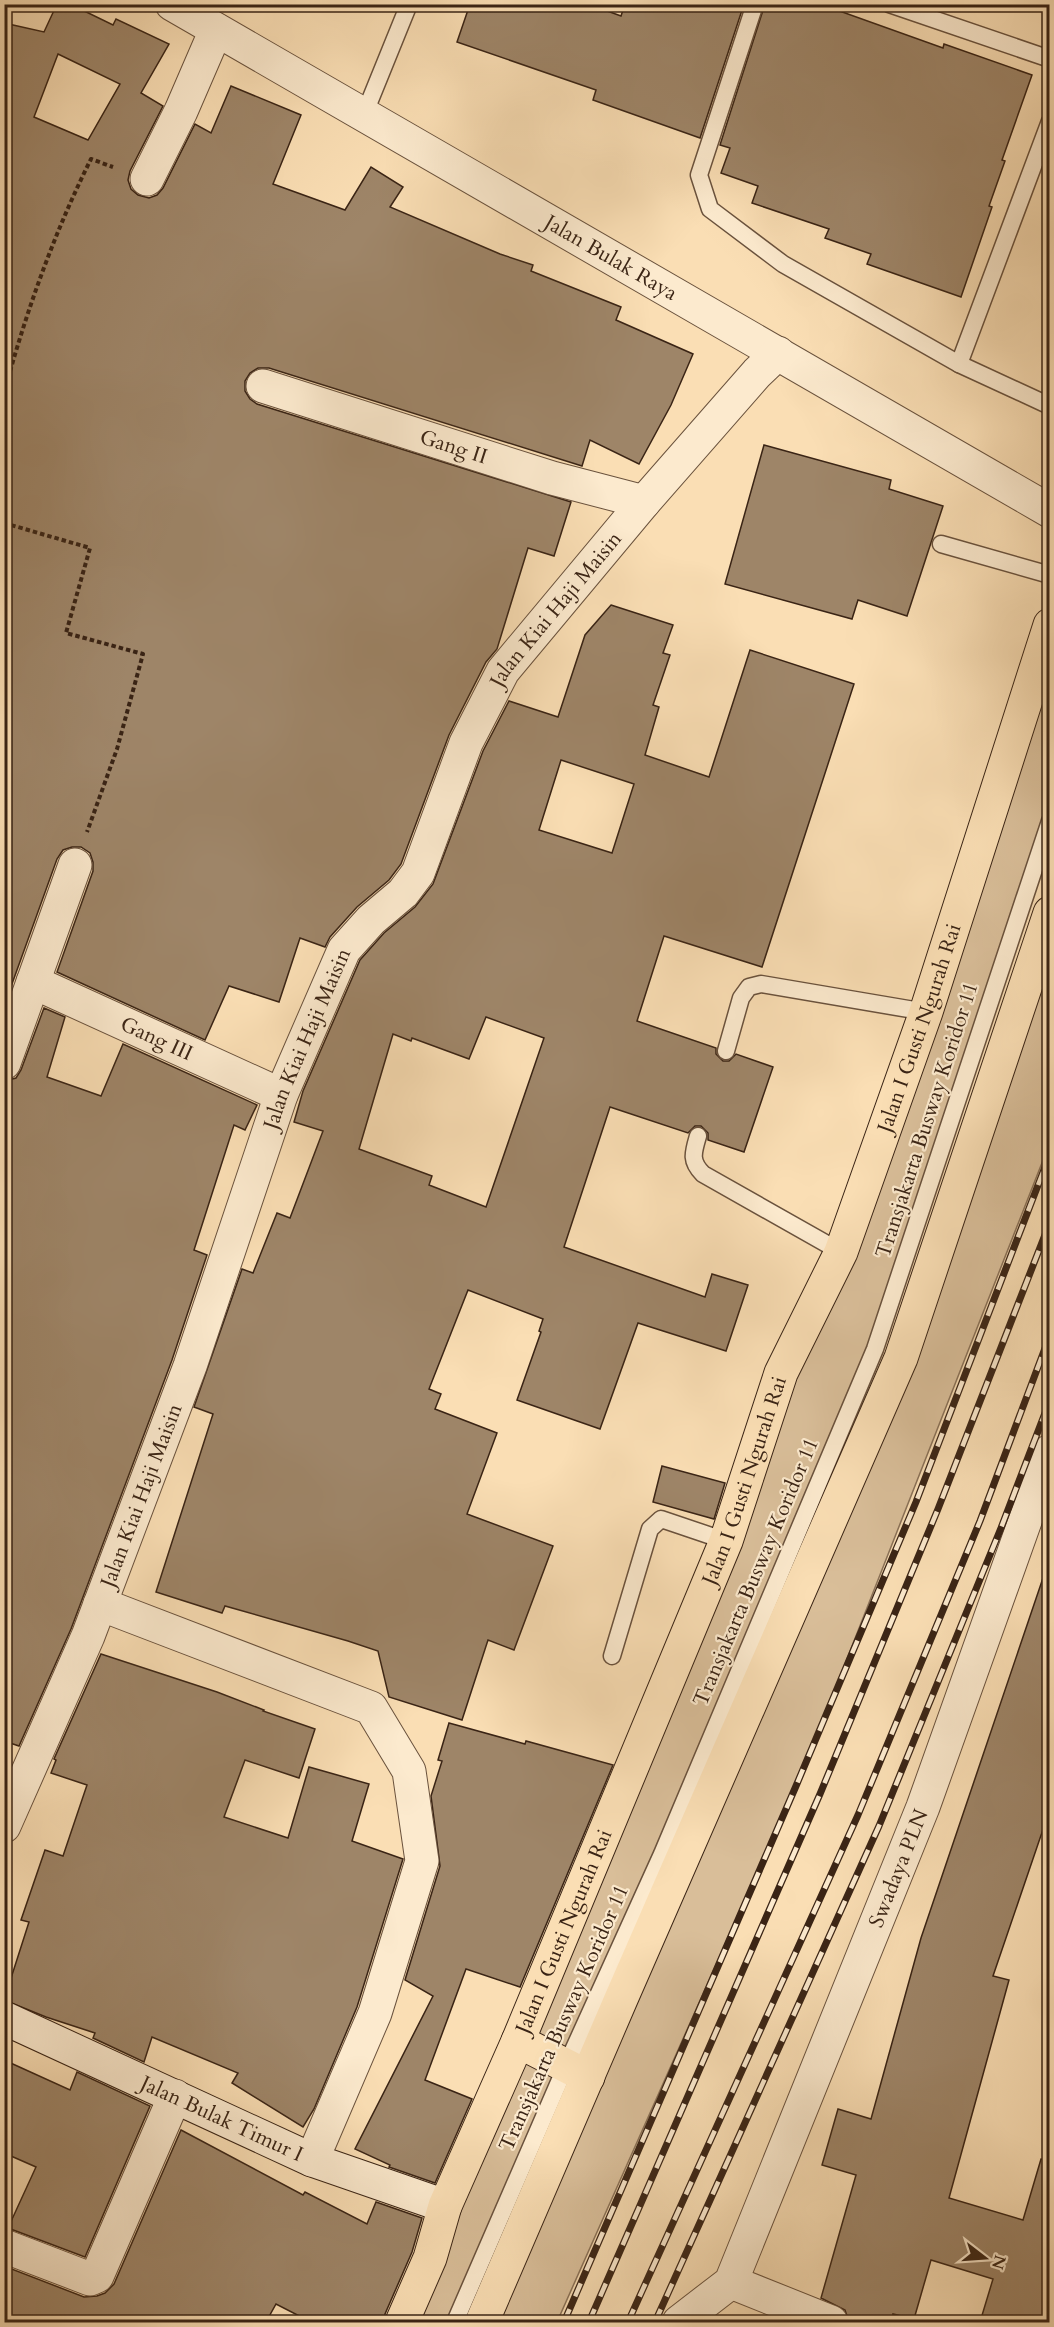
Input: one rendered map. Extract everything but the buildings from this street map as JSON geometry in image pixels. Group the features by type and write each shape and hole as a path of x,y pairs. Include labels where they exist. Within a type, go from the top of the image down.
{"main road":[{"name":"Jalan I Gusti Ngurah Rai","path":"402,2322 430,2258 445,2206 518,2041 726,1541 781,1373 841,1252 926,1012 1050,625"},
{"path":"483,2322 577,2071 901,1358 1050,913"},
{"path":"518,2041 577,2071"}],"street":[{"name":"Jalan Bulak Raya","path":"172,4 1050,512"},
{"path":"147,179 181,111 216,30"},
{"name":"Jalan Kiai Haji Maisin","path":"4,1826 88,1636 190,1366 281,1095 344,950 371,920 403,893 418,873 466,743 503,670 644,502 757,372 778,353"},
{"name":"Gang II","path":"263,386 542,475 644,502"},
{"path":"4,1063 75,865"},
{"name":"Gang III","path":"33,982 281,1095"},
{"name":"Swadaya PLN","path":"731,2282 924,1807 1050,1451"},
{"path":"100,1604 371,1708 409,1771 422,1861 375,2013 312,2160"},
{"name":"Jalan Bulak Timur I","path":"4,2018 312,2160 445,2206"},
{"path":"4,2246 90,2278 97,2276 174,2096"},
{"path":"679,2322 731,2282 831,2322"}],"lane":[{"path":"364,115 409,4"},
{"path":"754,4 699,175 710,209 783,264 959,364 1050,406"},
{"path":"889,4 1050,59"},
{"path":"959,364 1050,121"},
{"path":"942,544 1050,575"},
{"name":"Transjakarta Busway Koridor 11","path":"455,2322 577,2071 662,1854 875,1349 1050,821"},
{"path":"726,1051 741,998 749,987 760,984 926,1012"},
{"path":"698,1136 692,1155 694,1165 703,1174 841,1252"},
{"path":"612,1656 650,1529 655,1523 661,1520 726,1541"}],"path":[{"path":"4,393 17,345 52,247 71,199 91,159 147,179"},
{"path":"4,523 90,548 66,633 143,654 117,749 75,865"}],"shaded area":[{"path":"1049,625 1049,821 875,1349 455,2322 401,2322 726,1541"},
{"path":"1049,913 1049,1145 808,1758 557,2322 482,2322 901,1358"}],"railway":[{"path":"564,2322 916,1502 1050,1154"},
{"path":"589,2322 820,1794 938,1509 1050,1222"},
{"path":"628,2322 858,1815 980,1521 1050,1335"},
{"path":"655,2322 879,1826 1001,1528 1050,1400"}]}
